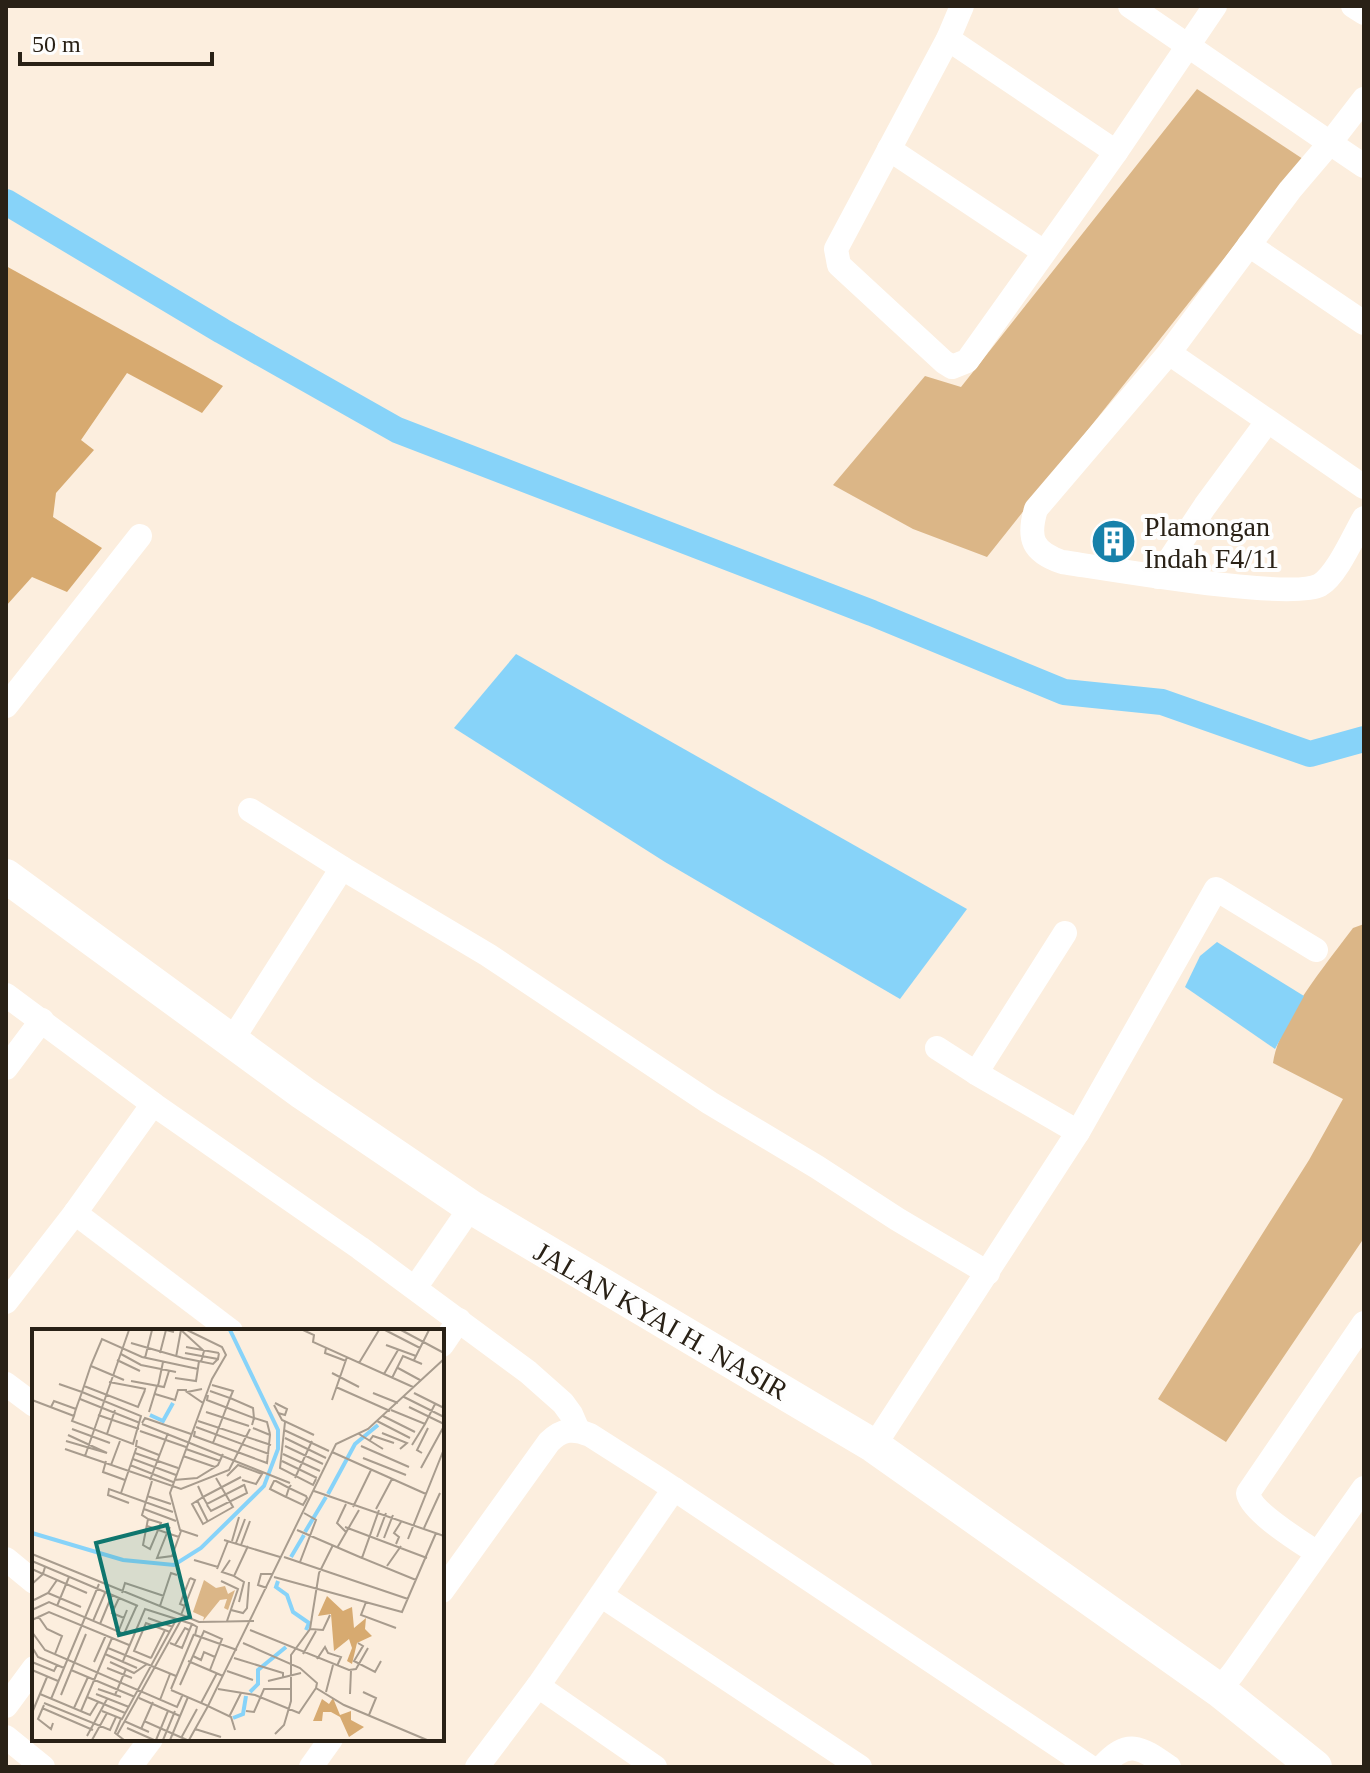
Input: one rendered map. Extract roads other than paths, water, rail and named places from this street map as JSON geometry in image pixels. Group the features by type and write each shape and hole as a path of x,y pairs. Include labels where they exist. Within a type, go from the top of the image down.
{"main road":[{"name":"JALAN KYAI H. NASIR","path":"6,876 303,1093 471,1207 874,1446 1219,1690 1315,1767"}],"street":[{"path":"962,6 948,39 837,244 839,265 952,367 967,361 1116,152 1215,6"},
{"path":"1130,6 1364,166"},
{"path":"1353,6 1364,13"},
{"path":"948,39 1116,152"},
{"path":"1364,99 1290,190 1169,353 1036,509 1032,539 1037,549 1062,562 1158,577 1308,589 1327,579 1364,518"},
{"path":"889,149 1044,252"},
{"path":"1249,245 1364,323"},
{"path":"1169,353 1364,487"},
{"path":"1158,577 1267,422"},
{"path":"6,706 140,536"},
{"path":"250,810 488,955 710,1103 988,1273"},
{"path":"232,1040 342,868"},
{"path":"874,1446 1078,1132 1216,889 1316,950"},
{"path":"976,1073 1065,933"},
{"path":"6,995 528,1372 563,1403 578,1430"},
{"path":"6,1068 42,1020"},
{"path":"937,1048 1078,1132"},
{"path":"6,1302 153,1104"},
{"path":"415,1288 471,1207"},
{"path":"75,1213 228,1329"},
{"path":"444,1342 459,1320"},
{"path":"1317,1553 1249,1501 1248,1493 1364,1323"},
{"path":"6,1384 32,1404"},
{"path":"444,1588 549,1442 558,1433 578,1430 674,1489 1090,1767"},
{"path":"1219,1690 1364,1488"},
{"path":"477,1767 602,1596 674,1489"},
{"path":"6,1559 32,1580"},
{"path":"602,1596 860,1767"},
{"path":"6,1706 32,1671"},
{"path":"538,1686 655,1767"},
{"path":"6,1737 43,1767"},
{"path":"130,1767 150,1741"},
{"path":"311,1767 330,1741"},
{"path":"1102,1767 1113,1754 1133,1747 1169,1767"}],"water":[{"path":"516,654 967,909 900,999 665,862 454,728"},
{"path":"1217,942 1304,996 1275,1049 1185,987 1200,956"}],"waterway":[{"path":"6,202 222,331 397,430 872,613 1064,692 1162,702 1310,754 1364,739"}],"place":[{"name":"Plamongan Indah F4/11","path":"1113,542"}]}
